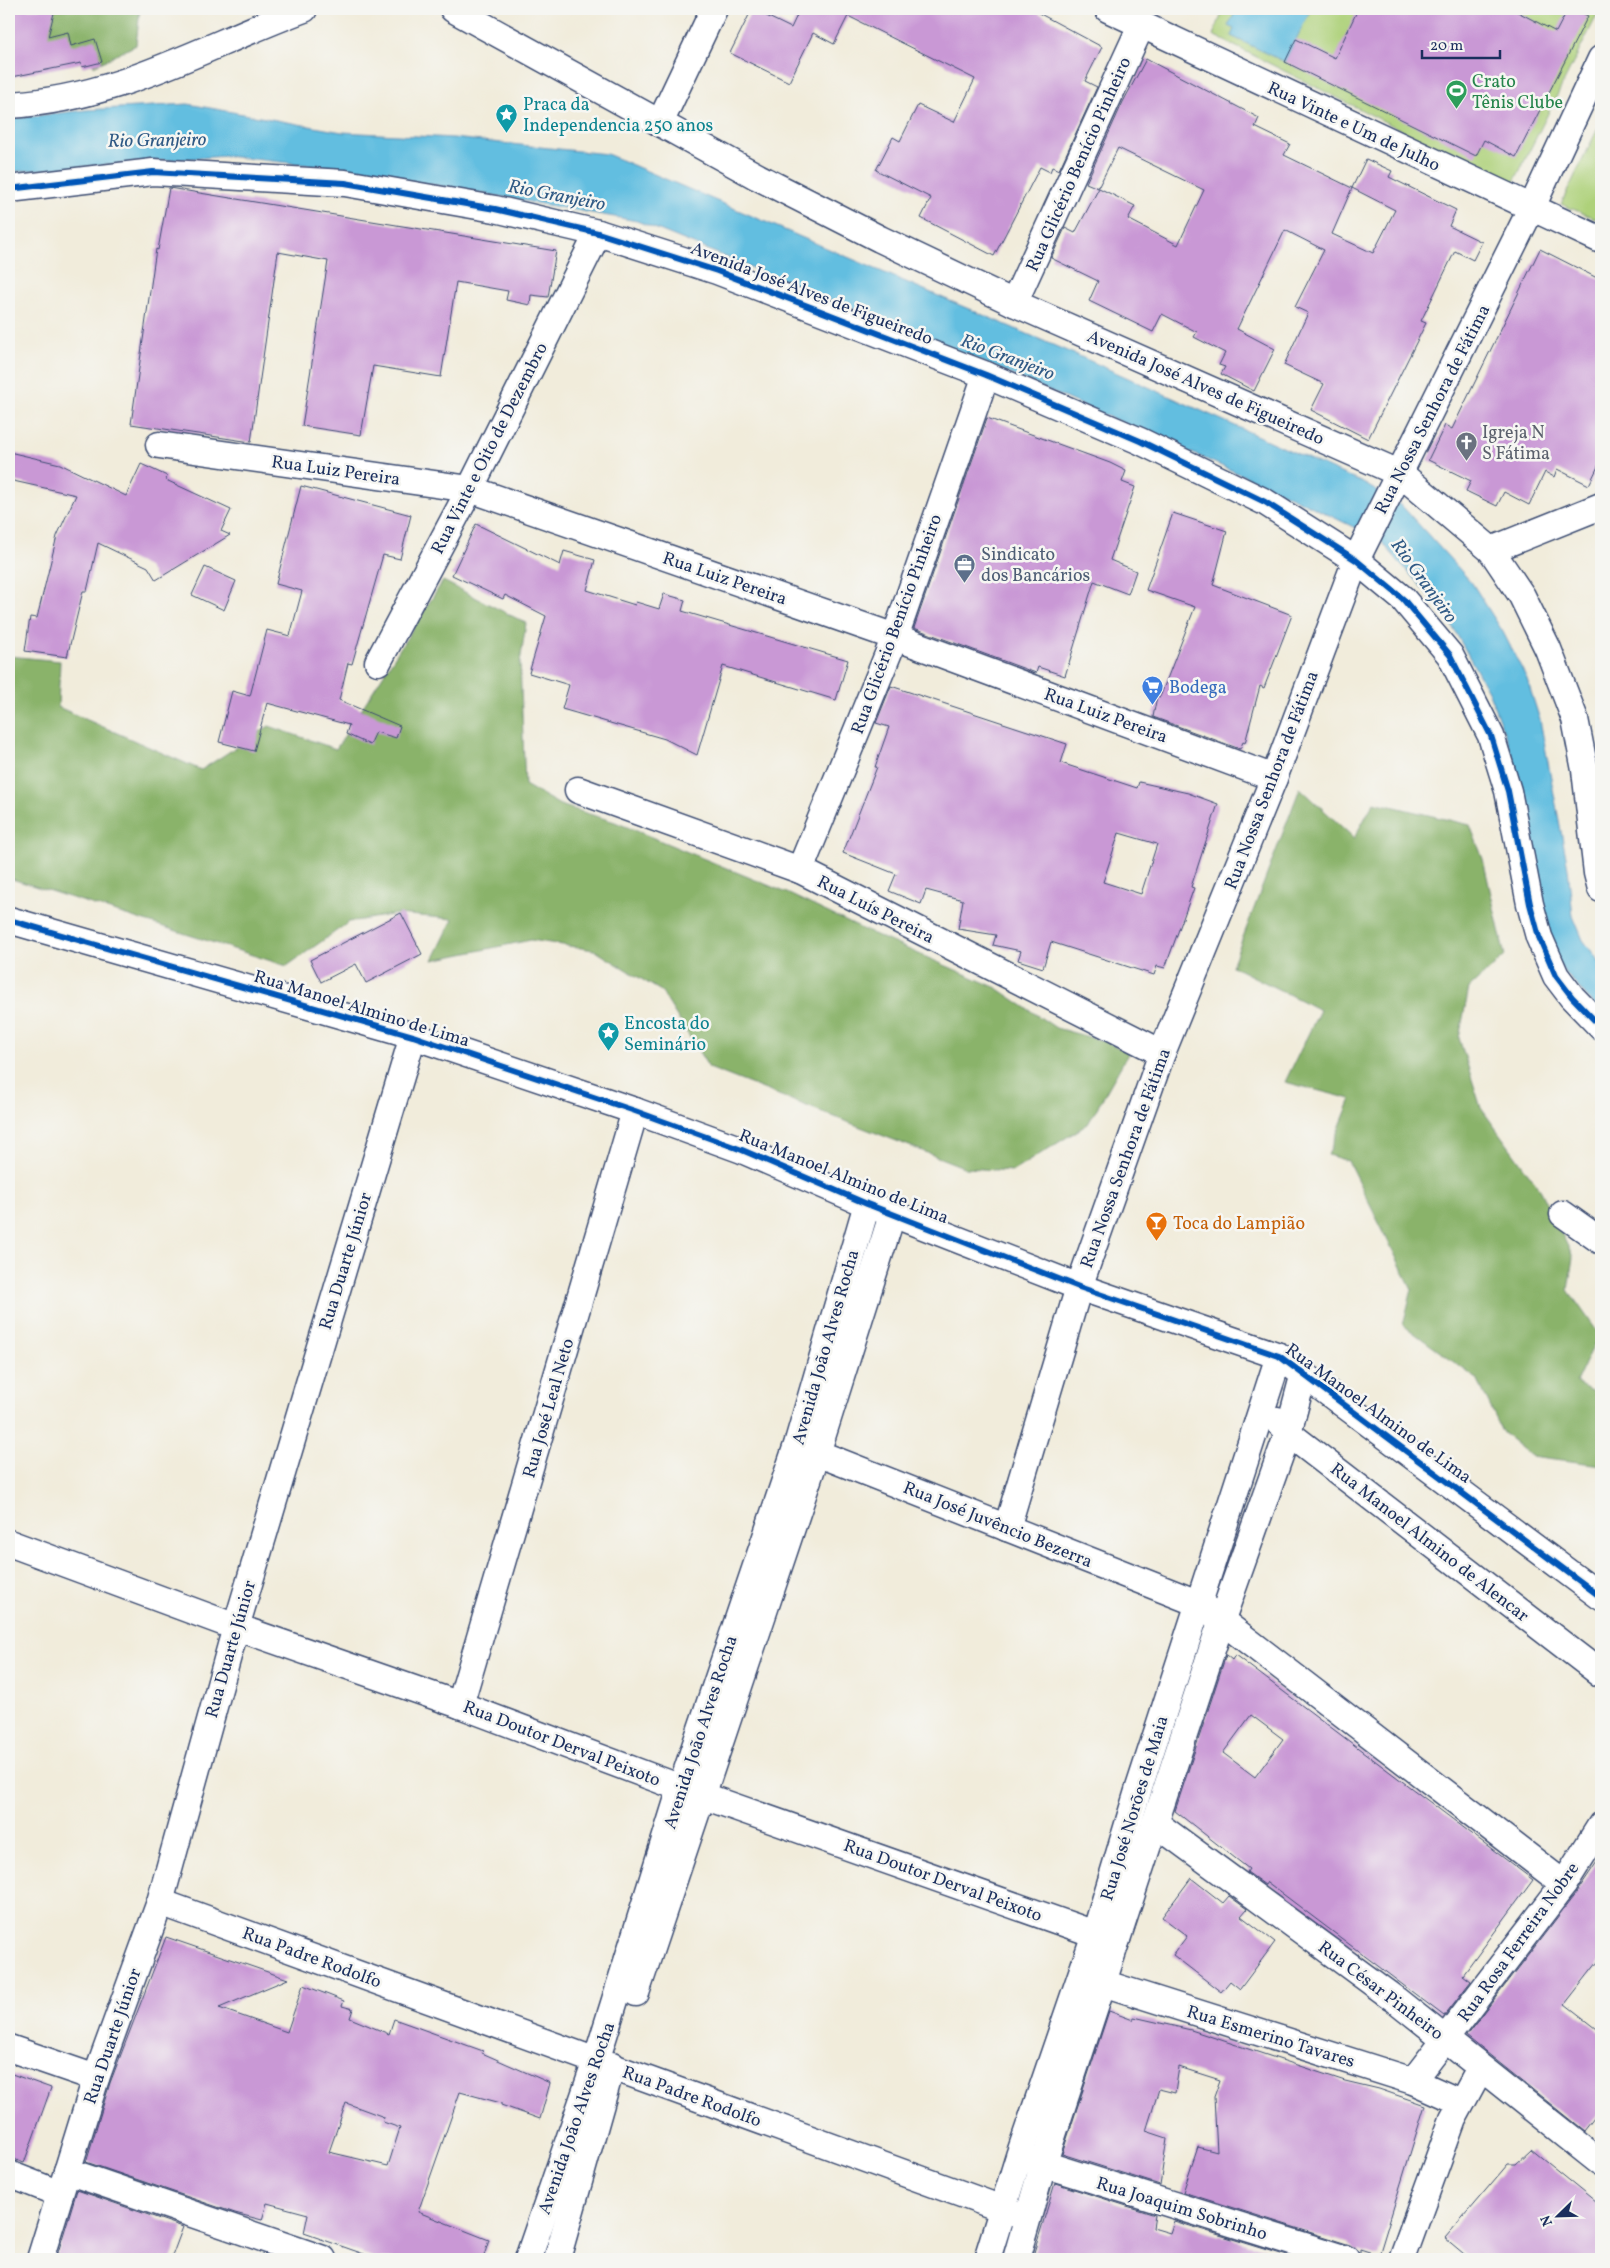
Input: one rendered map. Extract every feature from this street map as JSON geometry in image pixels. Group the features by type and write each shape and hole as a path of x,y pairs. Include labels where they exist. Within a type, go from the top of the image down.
{"street":[{"path":"9,105 66,99 101,90 168,67 304,9"},
{"name":"Avenida José Alves de Figueiredo","path":"453,9 758,177 880,239 1397,481 1491,550 1522,596 1540,632 1565,690 1575,719 1585,770 1600,878"},
{"path":"660,123 714,9"},
{"name":"Rua Vinte e Um de Julho","path":"1108,9 1531,209 1601,240"},
{"name":"Rua Glicério Benício Pinheiro","path":"1014,303 1141,26"},
{"name":"Rua Nossa Senhora de Fátima","path":"1007,1528 1079,1287 1162,1053 1274,778 1360,552 1531,209 1601,59"},
{"name":"Avenida José Alves de Figueiredo","path":"9,189 154,172 345,183 496,209 598,233 717,271 986,375 1140,441 1265,502 1360,552 1402,598 1450,656 1471,694 1491,736 1508,791 1530,904 1539,937 1556,976 1572,997 1601,1027"},
{"name":"Rua Vinte e Oito de Dezembro","path":"378,662 470,489 598,233"},
{"name":"Rua Glicério Benício Pinheiro","path":"800,870 895,638 986,375"},
{"name":"Rua Luiz Pereira","path":"159,445 470,489 895,638 1274,778"},
{"path":"1491,550 1601,506"},
{"name":"Rua Luís Pereira","path":"578,790 800,870 1162,1053"},
{"name":"Rua Manoel Almino de Lima","path":"10,926 413,1036 635,1111 742,1150 867,1204 893,1212 1079,1287 1279,1356 1601,1597"},
{"name":"Rua Duarte Júnior","path":"40,2259 96,2078 160,1902 236,1627 413,1036"},
{"name":"Rua José Leal Neto","path":"460,1705 635,1111"},
{"name":"Avenida João Alves Rocha","path":"807,1449 867,1204"},
{"name":"Avenida João Alves Rocha","path":"528,2259 549,2196 604,2064 692,1791 807,1449 893,1212"},
{"path":"1563,1214 1601,1241"},
{"name":"Rua José Norões de Maia","path":"1106,1936 1138,1791 1279,1356"},
{"name":"Rua José Norões de Maia","path":"987,2259 1019,2156 1091,1980 1106,1936 1155,1823 1222,1619 1288,1433 1304,1373"},
{"name":"Rua Manoel Almino de Alencar","path":"1264,1405 1288,1433 1601,1674"},
{"name":"Rua José Juvêncio Bezerra","path":"807,1449 1200,1604"},
{"name":"Rua Doutor Derval Peixoto","path":"9,1544 236,1627 460,1705 692,1791 1106,1936"},
{"path":"1200,1604 1222,1619 1564,1884"},
{"name":"Rua César Pinheiro","path":"1155,1823 1396,2000 1446,2039 1480,2069 1599,2156"},
{"name":"Rua Rosa Ferreira Nobre","path":"1413,2081 1564,1884 1601,1825"},
{"name":"Rua Padre Rodolfo","path":"160,1902 1028,2218"},
{"name":"Rua José Norões de Maia","path":"1016,2259 1043,2165 1091,1980"},
{"name":"Rua Esmerino Tavares","path":"1091,1980 1413,2081 1460,2102"},
{"path":"9,2048 96,2078"},
{"name":"Avenida João Alves Rocha","path":"557,2259 573,2209 604,2064"},
{"path":"1402,2259 1460,2102 1480,2069"},
{"name":"Rua Joaquim Sobrinho","path":"1019,2156 1346,2259"},
{"path":"15,2183 63,2182 323,2259"},
{"path":"549,2196 573,2209"}],"green space":[{"path":"47,9 140,9 136,45 94,66 62,36 9,45 9,22 15,30 45,13"},
{"name":"Crato Tênis Clube","path":"1224,9 1600,9 1512,186 1213,35"},
{"path":"1601,122 1601,221 1561,204"},
{"path":"443,581 526,623 520,663 525,785 560,805 615,822 787,893 864,930 997,988 1056,1028 1104,1041 1129,1052 1088,1124 1013,1171 966,1168 709,1068 661,991 594,950 531,940 433,960 453,919 397,914 349,922 287,966 9,878 9,656 60,661 58,707 201,770 269,726 336,749"},
{"path":"1300,788 1354,838 1374,802 1470,825 1483,859 1505,956 1469,988 1459,1038 1481,1108 1541,1191 1573,1257 1568,1290 1599,1334 1576,1383 1601,1396 1601,1465 1531,1456 1503,1433 1477,1379 1403,1325 1412,1289 1348,1161 1328,1155 1351,1099 1285,1082 1320,1010 1232,966"}],"water":[{"path":"1237,9 1311,9 1285,62 1231,36 1234,29 1228,26"},
{"name":"Rio Granjeiro","path":"188,104 342,132 453,138 607,154 1088,360 1365,484 1402,506 1472,583 1503,632 1527,679 1540,720 1568,868 1573,916 1583,940 1601,964 1601,1013 1561,968 1540,920 1515,762 1489,693 1446,615 1380,540 1288,495 955,350 637,221 345,169 226,156 9,172 9,119 86,110"}],"building":[{"path":"9,9 55,9 48,37 68,32 71,46 95,39 102,62 82,67 81,63 12,77 12,74 9,74"},
{"path":"752,9 791,28 800,9 1031,9 1102,47 1085,81 1097,87 1059,170 1052,167 1050,172 1040,167 994,256 921,218 931,198 876,170 893,137 900,141 918,105 954,122 975,79 848,16 834,44 813,33 789,82 730,53"},
{"name":"Crato Tênis Clube","path":"1358,9 1512,9 1556,32 1568,9 1574,9 1588,16 1516,157 1484,140 1476,156 1285,62 1296,39 1335,58"},
{"path":"1146,59 1259,118 1255,127 1290,144 1284,155 1352,188 1366,159 1392,171 1389,177 1456,210 1449,226 1482,242 1473,260 1455,251 1421,321 1426,323 1368,439 1311,410 1324,384 1284,365 1308,313 1295,307 1324,250 1285,230 1237,329 1275,349 1254,391 1221,374 1225,367 1219,365 1225,353 1194,337 1197,332 1162,314 1153,332 1089,301 1098,281 1051,258 1065,228 1075,233 1099,188 1135,206 1128,219 1178,245 1204,190 1118,148 1098,188 1086,183 1123,102","holes":["1352,188 1395,210 1373,253 1332,234"]},
{"path":"169,188 556,251 548,297 531,295 530,305 506,300 508,291 456,282 441,377 373,366 361,435 302,426 328,261 278,252 251,442 131,424 156,249 158,250"},
{"path":"1540,249 1601,280 1601,460 1589,485 1557,469 1554,477 1545,472 1529,505 1504,492 1497,506 1466,491 1471,481 1428,460 1445,425 1452,429"},
{"path":"987,418 1110,463 1126,471 1122,482 1135,487 1110,560 1136,571 1128,594 1094,581 1065,676 1038,667 1036,673 914,628"},
{"path":"9,452 60,464 126,496 141,464 167,476 166,480 231,510 221,531 230,535 156,580 148,567 98,543 87,591 83,591 67,657 25,651 30,617 37,618 57,536 76,495 9,480"},
{"path":"301,486 411,515 400,559 383,555 352,664 348,663 339,700 400,726 396,738 376,732 370,745 346,734 349,725 267,703 254,751 219,742 232,691 250,696 267,630 290,636 302,591 276,584"},
{"path":"1173,513 1227,531 1213,585 1292,615 1264,688 1260,686 1245,743 1243,742 1240,749 1153,717 1157,696 1160,697 1195,607 1146,590"},
{"path":"476,524 560,565 564,551 595,560 587,590 635,605 636,602 659,609 664,594 685,600 682,611 848,660 836,700 723,666 697,755 665,739 562,709 569,685 529,673 546,616 505,595 503,599 452,575"},
{"path":"205,567 236,581 224,610 192,595"},
{"path":"891,686 1067,744 1061,763 1137,788 1139,782 1188,793 1218,804 1191,887 1194,888 1165,968 1157,966 1154,975 1051,942 1043,968 1018,960 1021,951 993,945 996,935 958,929 963,900 926,890 921,904 889,891 896,874 843,853 877,767 875,767 889,727 876,723","holes":["1119,833 1157,844 1141,894 1103,882"]},
{"path":"401,913 422,954 366,983 356,964 321,982 310,960"},
{"path":"1226,1655 1232,1660 1235,1655 1533,1880 1463,1975 1471,1981 1444,2016 1267,1882 1265,1885 1247,1872 1249,1869 1175,1811","holes":["1251,1715 1283,1739 1255,1777 1223,1753"]},
{"path":"1601,1856 1601,1958 1565,2004 1601,2032 1601,2109 1584,2131 1466,2036 1576,1893"},
{"path":"1191,1878 1223,1903 1229,1896 1247,1909 1241,1916 1275,1942 1240,1989 1230,1981 1221,1992 1173,1955 1187,1936 1162,1917"},
{"path":"166,1937 288,1979 219,2008 287,2032 303,1985 344,2001 342,2006 353,2009 350,2018 389,2034 394,2019 483,2051 482,2053 550,2083 540,2119 501,2105 501,2103 460,2092 418,2212 489,2240 483,2259 378,2259 304,2233 308,2214 267,2203 262,2220 235,2213 86,2162 110,2083","holes":["346,2103 384,2117 383,2122 400,2128 388,2166 329,2152"]},
{"path":"1109,2011 1133,2020 1134,2017 1191,2030 1345,2081 1379,2089 1425,2105 1379,2255 1360,2249 1360,2253 1350,2245 1183,2192 1198,2147 1217,2152 1214,2097 1220,2080 1179,2067 1175,2093 1159,2089 1146,2131 1167,2138 1160,2185 1062,2154"},
{"path":"9,2073 51,2088 24,2163 9,2157"},
{"path":"1531,2150 1601,2207 1601,2259 1470,2259 1445,2238 1508,2164 1516,2164"},
{"path":"1055,2183 1155,2215 1153,2228 1170,2233 1174,2221 1297,2259 1032,2259"},
{"path":"77,2190 183,2227 171,2259 56,2259"}],"cycle path":[{"path":"9,189 153,172 345,183 495,209 598,233 717,271 986,375 1140,441 1265,502 1356,560 1403,599 1450,655 1491,736 1508,791 1530,904 1539,937 1556,976 1572,997 1601,1027"},
{"path":"9,920 413,1036 635,1111 742,1150 867,1204 1079,1287 1279,1356 1601,1597"}],"place":[{"name":"Crato Tênis Clube","path":"1456,110"},
{"name":"Praca da Independencia 250 anos","path":"507,133"},
{"name":"Igreja N S Fátima","path":"1466,461"},
{"name":"Sindicato dos Bancários","path":"965,583"},
{"name":"Bodega","path":"1153,706"},
{"name":"Encosta do Seminário","path":"608,1052"},
{"name":"Toca do Lampião","path":"1157,1242"}]}
